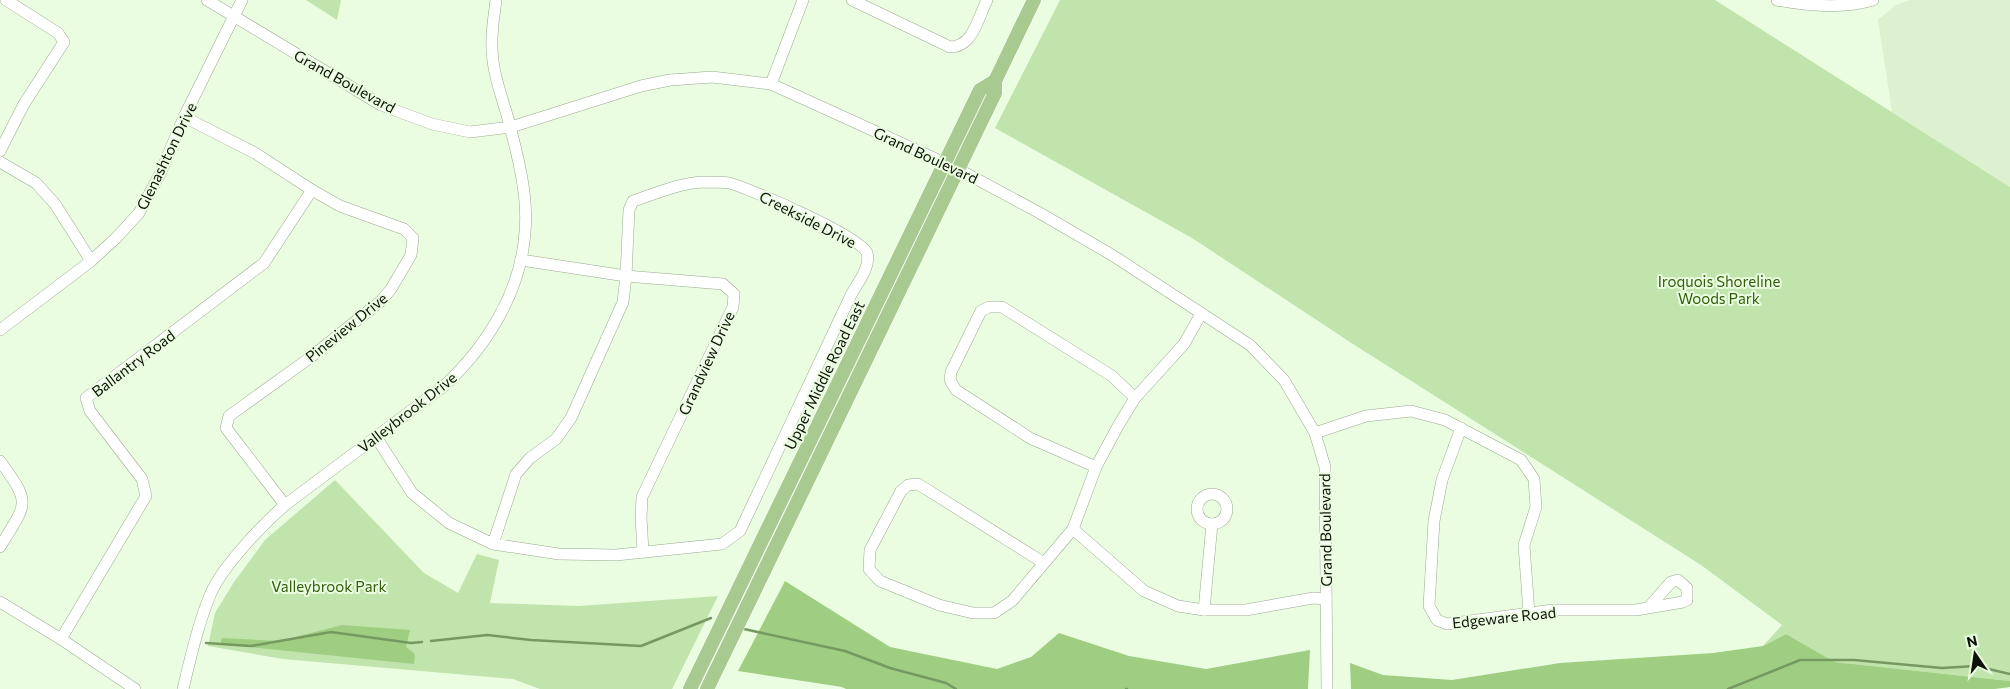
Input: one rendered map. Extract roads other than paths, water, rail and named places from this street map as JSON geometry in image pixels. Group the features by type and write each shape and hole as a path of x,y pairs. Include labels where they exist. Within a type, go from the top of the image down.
{"main road":[{"name":"Upper Middle Road East","path":"707,689 952,166 980,90 995,81 1034,0"},
{"name":"Upper Middle Road East","path":"690,689 952,166"}],"street":[{"path":"0,151 24,104 64,42 58,32 6,0"},
{"name":"Grand Boulevard","path":"207,0 381,105 432,124 470,132 510,127 641,86 670,80 712,77 771,84 952,166 1038,212 1112,255 1250,344 1284,380 1315,433 1325,467 1327,689"},
{"name":"Glenashton Drive","path":"0,330 91,261 139,213 160,174 184,117 242,0"},
{"name":"Valleybrook Drive","path":"183,689 196,635 212,591 247,544 266,522 285,505 444,386 483,345 502,310 518,274 526,230 524,198 510,127 494,71 492,48 496,0"},
{"path":"771,84 803,0"},
{"path":"852,0 950,47 964,44 969,39 987,0"},
{"path":"1778,0 1813,5 1847,5 1873,0"},
{"name":"Pineview Drive","path":"184,117 255,153 340,206 404,229 413,238 411,255 391,289 381,301 311,357 229,416 226,428 285,505"},
{"path":"0,162 36,183 55,204 91,261"},
{"name":"Creekside Drive","path":"376,437 412,494 449,523 493,544 560,554 616,555 722,544 740,531 851,294 868,263 866,251 860,245 833,229 759,193 728,183 702,182 677,187 633,201 629,210 623,302 571,418 556,439 530,458 516,474 493,544"},
{"name":"Ballantry Road","path":"61,639 146,496 142,479 90,411 86,398 264,263 312,190"},
{"name":"Grandview Drive","path":"521,260 626,276 723,284 734,294 733,308 642,497 640,518 643,551"},
{"path":"1096,467 1030,438 956,390 950,380 951,372 981,312 989,307 1002,306 1112,376 1135,398"},
{"path":"1044,563 918,484 908,485 901,491 870,550 869,569 880,581 939,605 973,613 994,613 1012,601 1073,530 1096,467 1135,398 1184,344 1201,314"},
{"path":"1315,433 1366,416 1411,411 1445,420 1521,460 1534,479 1536,507 1524,545 1529,613"},
{"name":"Edgeware Road","path":"1461,428 1442,480 1434,521 1429,606 1436,620 1447,624 1553,610 1636,610 1649,606"},
{"path":"0,460 23,496 22,510 0,547"},
{"path":"1204,610 1212,524"},
{"path":"1073,530 1144,591 1178,606 1204,610 1246,610 1313,598 1326,599"},
{"path":"0,602 61,639 135,689"}],"waterway":[{"path":"431,641 487,635 531,640 641,646 711,618"},
{"path":"744,629 845,651 890,668 946,683 956,689"},
{"path":"206,643 251,646 331,632 411,643 422,642"},
{"path":"1728,689 1800,660 1854,660 1942,668 1976,666 2010,674"}],"park label":[{"name":"Iroquois Shoreline Woods Park","path":"1719,290"},
{"name":"Valleybrook Park","path":"329,586"}]}
